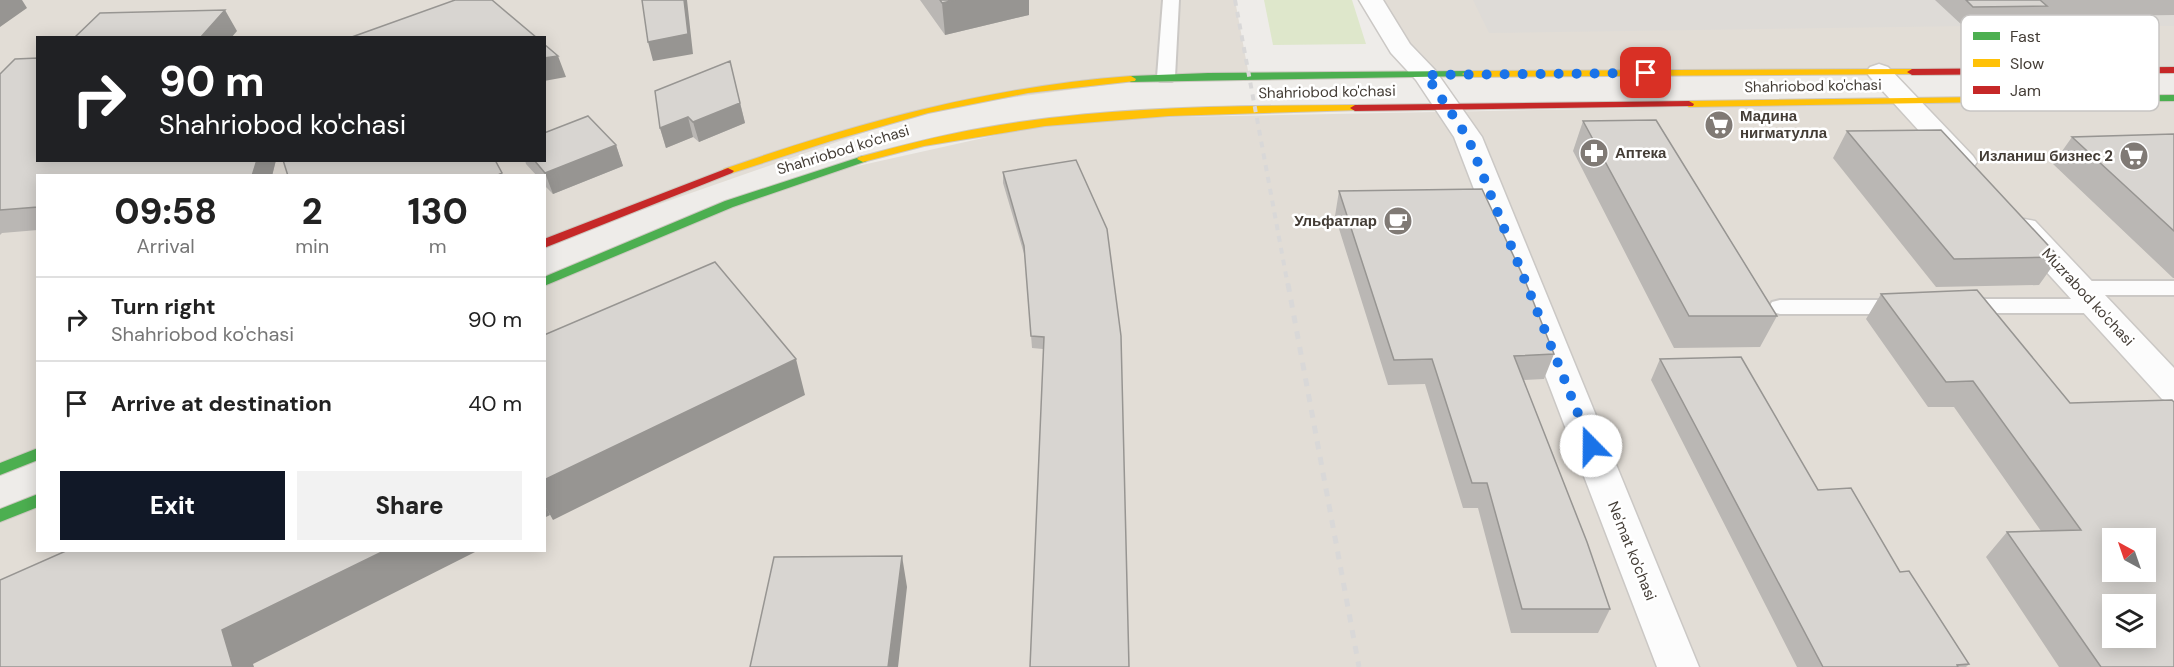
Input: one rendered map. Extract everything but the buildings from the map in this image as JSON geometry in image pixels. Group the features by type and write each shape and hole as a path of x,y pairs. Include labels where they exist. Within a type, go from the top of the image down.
{"main road":[{"name":"Shahriobod ko'chasi","path":"2159,70 2174,70"},
{"name":"Shahriobod ko'chasi","path":"546,243 720,175 832,137 906,115 1046,86 1166,77 1961,71"},
{"name":"Shahriobod ko'chasi","path":"2159,99 2174,99"},
{"name":"Shahriobod ko'chasi","path":"546,281 785,184 878,155 951,138 1045,122 1128,114 1254,109 1961,101"},
{"path":"0,469 36,455"},
{"path":"0,516 36,501"}],"street":[{"name":"Ne'mat ko'chasi","path":"1371,0 1400,48 1426,75 1468,138 1678,667"},
{"path":"1879,72 1984,186"},
{"name":"Muzrabod ko'chasi","path":"2008,211 2174,390"}],"lane":[{"path":"1166,77 1171,0"},
{"path":"1944,306 2088,297 2174,288"},
{"path":"1780,307 1921,306"}],"shaded area":[{"path":"0,0 1235,0 1249,76 1166,77 934,108 546,244 546,174 36,174 36,454 0,469"},
{"path":"1371,0 2174,0 2174,70 2159,70 2159,15 1961,15 1961,71 1426,75"},
{"path":"1473,0 2174,0 2174,26 2159,26 2159,15 1961,15 1961,26 1489,33"},
{"path":"2159,98 2174,98 2174,667 0,667 0,516 36,500 36,552 546,552 546,282 795,180 1069,119 1961,102 1961,111 2159,111"}],"green space":[{"path":"1264,0 1352,0 1366,44 1273,45"}],"railway":[{"path":"1235,0 1288,286"},
{"path":"1288,284 1359,667"}],"traffic: fast":[{"path":"1131,79 1208,76 1467,74"},
{"path":"2159,98 2174,98"},
{"path":"546,281 729,204 863,159"},
{"path":"0,469 36,455"},
{"path":"0,516 36,501"}],"traffic: slow":[{"path":"1467,74 1912,72"},
{"path":"728,171 827,138 927,110 1028,90 1131,79"},
{"path":"1689,104 1961,100"},
{"path":"863,159 923,143 1045,122 1169,112 1355,108"}],"traffic: jam":[{"path":"2159,70 2174,70"},
{"path":"1912,72 1961,72"},
{"path":"1355,108 1689,104"},
{"path":"546,243 728,171"}],"place":[{"name":"Мадина нигматулла","path":"1719,125"},
{"name":"Аптека","path":"1594,153"},
{"name":"Изланиш бизнес 2","path":"2134,156"},
{"name":"Ульфатлар","path":"1398,221"}],"route":[{"path":"1591,446 1468,138 1426,75 1646,73"}]}
